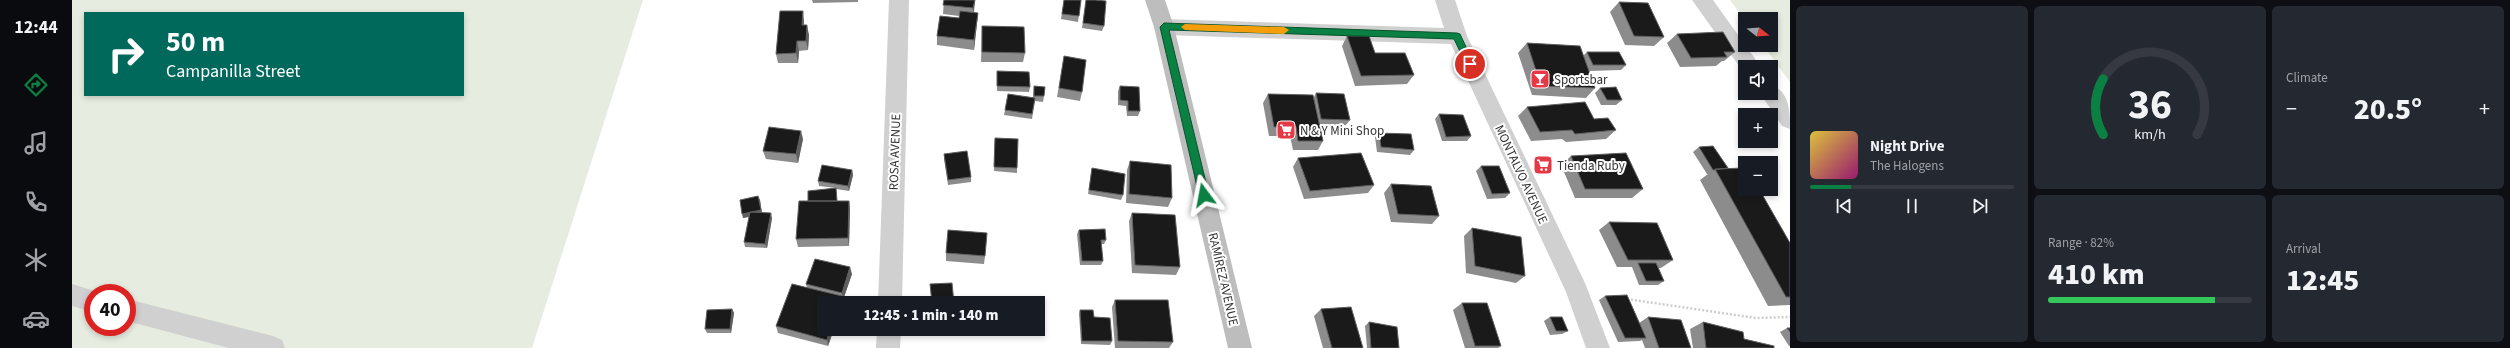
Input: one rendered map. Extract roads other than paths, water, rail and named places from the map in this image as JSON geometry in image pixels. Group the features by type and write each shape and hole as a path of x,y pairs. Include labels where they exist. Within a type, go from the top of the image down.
{"street":[{"name":"ROSA AVENUE","path":"890,296 898,0"},
{"name":"RAMÍREZ AVENUE","path":"1155,0 1164,27 1240,348"},
{"name":"MONTALVO AVENUE","path":"1445,0 1457,36 1577,291 1598,348"},
{"path":"1702,0 1746,60"},
{"path":"1164,27 1457,36"},
{"path":"1775,100 1790,120"},
{"path":"72,295 84,298"},
{"path":"136,312 273,348"},
{"path":"888,348 889,336"}],"place":[{"name":"Sportsbar","path":"1540,79"},
{"name":"N & Y Mini Shop","path":"1286,130"},
{"name":"Tienda Ruby","path":"1543,165"}]}
